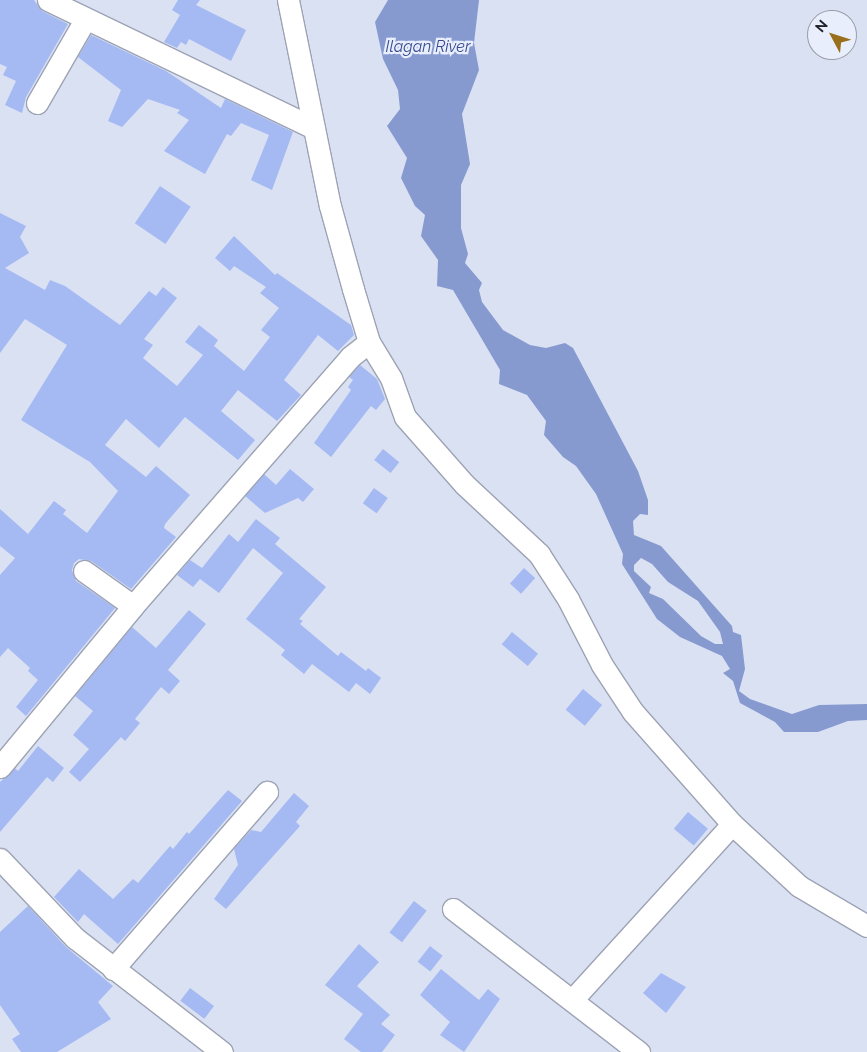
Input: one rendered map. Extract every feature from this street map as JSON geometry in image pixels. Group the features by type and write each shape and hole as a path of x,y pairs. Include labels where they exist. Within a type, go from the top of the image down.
{"street":[{"path":"48,0 85,20 314,128"},
{"path":"288,0 330,206 369,342 391,378 405,417 464,484 539,554 568,599 602,665 633,712 732,824 799,886 867,926"},
{"path":"37,103 85,20"},
{"path":"0,767 133,606 350,357 369,342"},
{"path":"84,571 133,606"},
{"path":"113,969 268,792"},
{"path":"572,999 732,824"},
{"path":"0,859 75,938 222,1052"},
{"path":"453,909 639,1052"}],"water":[{"name":"Ilagan River","path":"388,0 479,0 474,43 479,70 462,114 470,164 461,185 461,228 468,254 465,263 482,283 479,290 482,302 503,330 530,345 546,348 565,343 573,348 638,471 648,500 648,515 640,514 633,521 634,535 661,546 732,626 733,632 741,635 745,669 739,691 750,699 792,714 819,705 867,704 867,720 848,721 818,732 784,732 775,722 740,703 733,681 723,673 730,669 722,656 680,637 657,619 622,564 623,554 596,494 576,466 563,457 544,435 546,421 527,395 499,384 500,370 453,290 437,286 438,260 421,236 425,215 415,206 401,178 407,158 387,126 400,109 398,90 383,59 375,22","holes":["641,558 652,564 668,582 698,601 720,632 723,644 715,644 701,636 663,599 649,593 651,587 634,571 634,565"]}],"building":[{"path":"0,0 34,0 42,11 68,24 26,97 22,113 5,105 16,81 3,75 7,67 0,64"},
{"path":"178,0 200,0 196,5 246,30 231,61 189,39 186,45 181,42 177,48 164,42 180,15 172,10"},
{"path":"91,35 166,71 221,108 225,99 293,132 272,190 251,180 269,135 241,123 231,136 227,134 205,174 164,151 189,120 177,113 180,110 148,99 122,127 108,121 121,90 78,57"},
{"path":"160,186 191,207 166,244 135,223"},
{"path":"0,213 26,226 20,237 29,253 5,268 45,290 50,280 65,286 120,325 149,291 156,296 163,287 177,298 144,339 153,345 143,358 177,386 203,355 185,342 199,325 218,340 214,346 244,371 270,337 261,330 279,308 260,293 266,287 234,266 230,271 215,258 234,236 275,275 277,273 351,325 354,335 338,351 318,335 284,380 301,395 277,421 238,390 221,411 255,440 238,460 185,417 159,448 126,419 105,445 146,477 156,466 190,495 165,524 164,528 176,537 131,589 91,561 79,559 74,563 72,570 76,581 115,608 26,716 16,707 38,680 28,671 30,668 8,648 0,657 0,575 15,558 0,546 0,509 28,534 54,501 66,510 63,514 87,533 118,491 90,462 21,420 67,345 25,319 0,353"},
{"path":"360,365 377,379 385,399 376,410 371,406 331,457 314,443 351,390 348,387 353,380 349,377"},
{"path":"383,449 399,462 391,473 374,460"},
{"path":"290,469 314,489 303,502 298,498 265,513 245,496 264,474 276,485"},
{"path":"374,488 388,498 377,513 363,503"},
{"path":"256,519 280,538 275,544 326,587 299,619 303,621 300,624 338,656 341,652 366,671 368,668 381,678 370,694 356,683 349,692 312,664 304,674 281,655 285,650 246,619 283,573 253,548 219,593 200,579 193,587 177,575 190,560 202,568 229,534 238,542"},
{"path":"524,568 535,578 521,594 510,584"},
{"path":"189,610 206,624 168,670 180,681 169,694 161,687 135,719 140,723 125,741 121,737 80,782 69,772 89,749 73,735 93,711 75,696 132,627 156,648"},
{"path":"512,632 538,654 528,666 502,644"},
{"path":"583,689 602,705 585,726 566,710"},
{"path":"38,746 64,768 53,782 47,777 0,832 0,782 15,768 18,771"},
{"path":"228,790 242,801 118,944 84,914 78,922 54,897 79,869 113,899 133,879 138,883 170,846 173,849 187,832 189,834"},
{"path":"294,793 309,806 296,822 300,826 226,909 214,899 238,865 234,849 251,830 261,832"},
{"path":"688,812 708,829 694,846 674,829"},
{"path":"414,901 427,911 402,942 389,933"},
{"path":"28,906 66,947 113,986 98,1002 111,1019 57,1052 21,1052 12,1039 20,1034 0,1005 0,932"},
{"path":"359,944 379,962 357,986 390,1015 381,1024 395,1035 382,1052 361,1052 344,1039 363,1014 325,985"},
{"path":"430,946 443,956 430,972 418,962"},
{"path":"441,969 479,1000 488,989 500,999 464,1052 440,1035 450,1022 420,995"},
{"path":"661,973 686,987 666,1013 643,993"},
{"path":"190,988 214,1006 204,1019 180,1001"}]}
